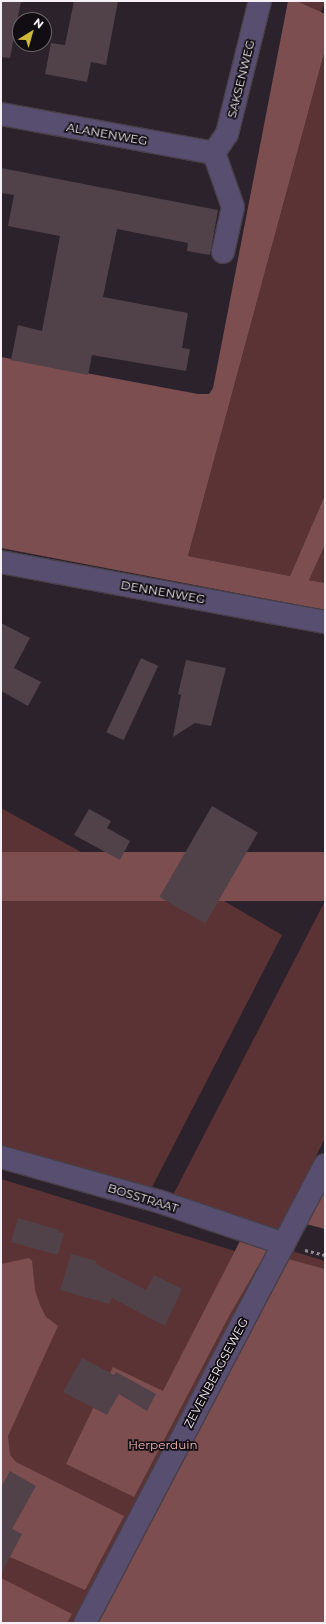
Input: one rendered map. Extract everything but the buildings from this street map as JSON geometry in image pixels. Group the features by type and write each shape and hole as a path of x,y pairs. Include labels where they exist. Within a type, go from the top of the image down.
{"street":[{"name":"SAKSENWEG","path":"214,153 227,134 260,1"},
{"name":"ALANENWEG","path":"1,114 214,153"},
{"path":"214,153 233,207 223,252"},
{"name":"DENNENWEG","path":"1,562 325,622"},
{"name":"BOSSTRAAT","path":"1,1157 158,1201 284,1244"},
{"name":"ZEVENBERGSEWEG","path":"84,1623 325,1165"}],"green space":[{"path":"297,1 325,1 325,4 320,13"},
{"path":"325,50 325,495 290,576 188,556"},
{"path":"325,545 325,583 309,580"},
{"path":"1,808 132,880 147,856 282,935 149,1193 1,1149"},
{"path":"325,901 325,1138 284,1221 278,1230 171,1199"},
{"name":"Herperduin","path":"1,1179 284,1266 292,1251 325,1261 325,1623 1,1623"}],"shaded area":[{"path":"288,1 297,1 325,14 325,50 188,556 290,576 325,495 325,545 309,580 325,583 325,610 1,548 1,357 198,394 209,394 213,388"},
{"path":"1,852 325,852 325,901 1,901"},
{"path":"325,1188 325,1229 306,1224"},
{"path":"240,1241 268,1249 229,1316 134,1497 66,1464 113,1367 163,1391"},
{"path":"29,1258 32,1261 35,1290 40,1305 46,1317 58,1326 8,1436 10,1455 16,1462 124,1516 85,1590 1,1553 1,1264"},
{"path":"288,1259 325,1269 325,1623 97,1623"},
{"path":"1,1578 72,1614 67,1623 1,1623"}]}
